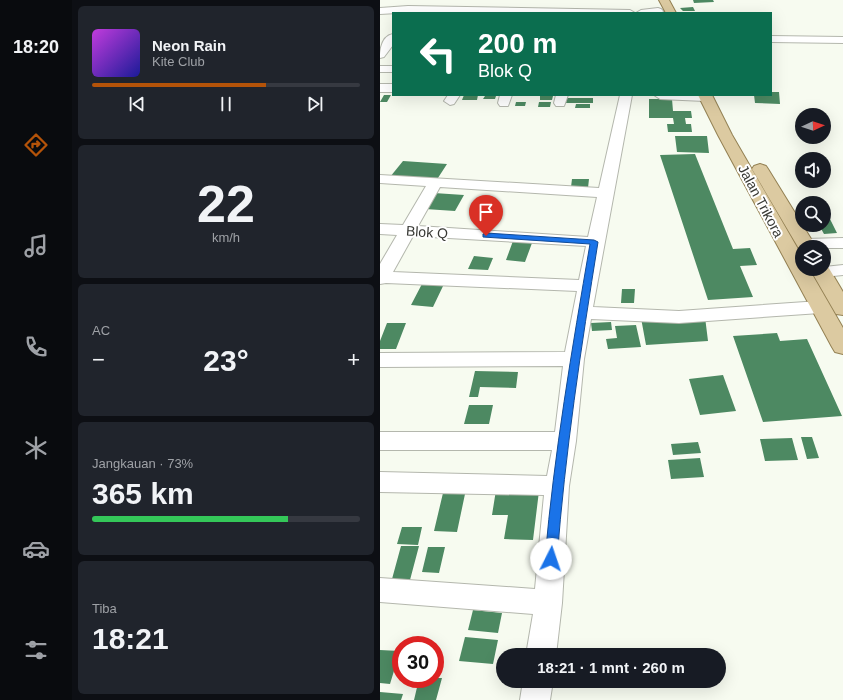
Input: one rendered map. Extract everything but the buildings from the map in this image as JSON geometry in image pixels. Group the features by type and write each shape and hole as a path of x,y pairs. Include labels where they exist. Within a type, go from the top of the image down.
{"main road":[{"path":"653,0 658,12"},
{"path":"664,0 670,12"},
{"name":"Jalan Trikora","path":"709,96 775,209 803,240"},
{"name":"Jalan Trikora","path":"775,209 779,233 843,347"},
{"path":"779,233 787,229 803,240"},
{"path":"825,276 843,309"}],"street":[{"path":"402,11 412,0"},
{"path":"380,11 516,12"},
{"path":"402,11 467,12"},
{"path":"772,39 843,40"},
{"path":"386,50 392,40"},
{"path":"380,69 392,69"},
{"path":"380,88 392,92"},
{"path":"542,648 548,603 557,486 565,441 574,359 594,242 626,96"},
{"path":"380,179 605,193"},
{"path":"434,182 408,231 380,278 586,286"},
{"name":"Blok Q","path":"380,228 594,242"},
{"path":"831,242 843,243"},
{"path":"831,271 843,270"},
{"path":"583,313 679,317 820,308"},
{"path":"380,360 574,359"},
{"path":"380,441 565,441"},
{"path":"380,482 557,486"},
{"path":"380,590 548,603"},
{"path":"535,700 537,688"}],"route":[{"path":"486,236 594,242 574,359 565,441 557,486 551,559"}]}
